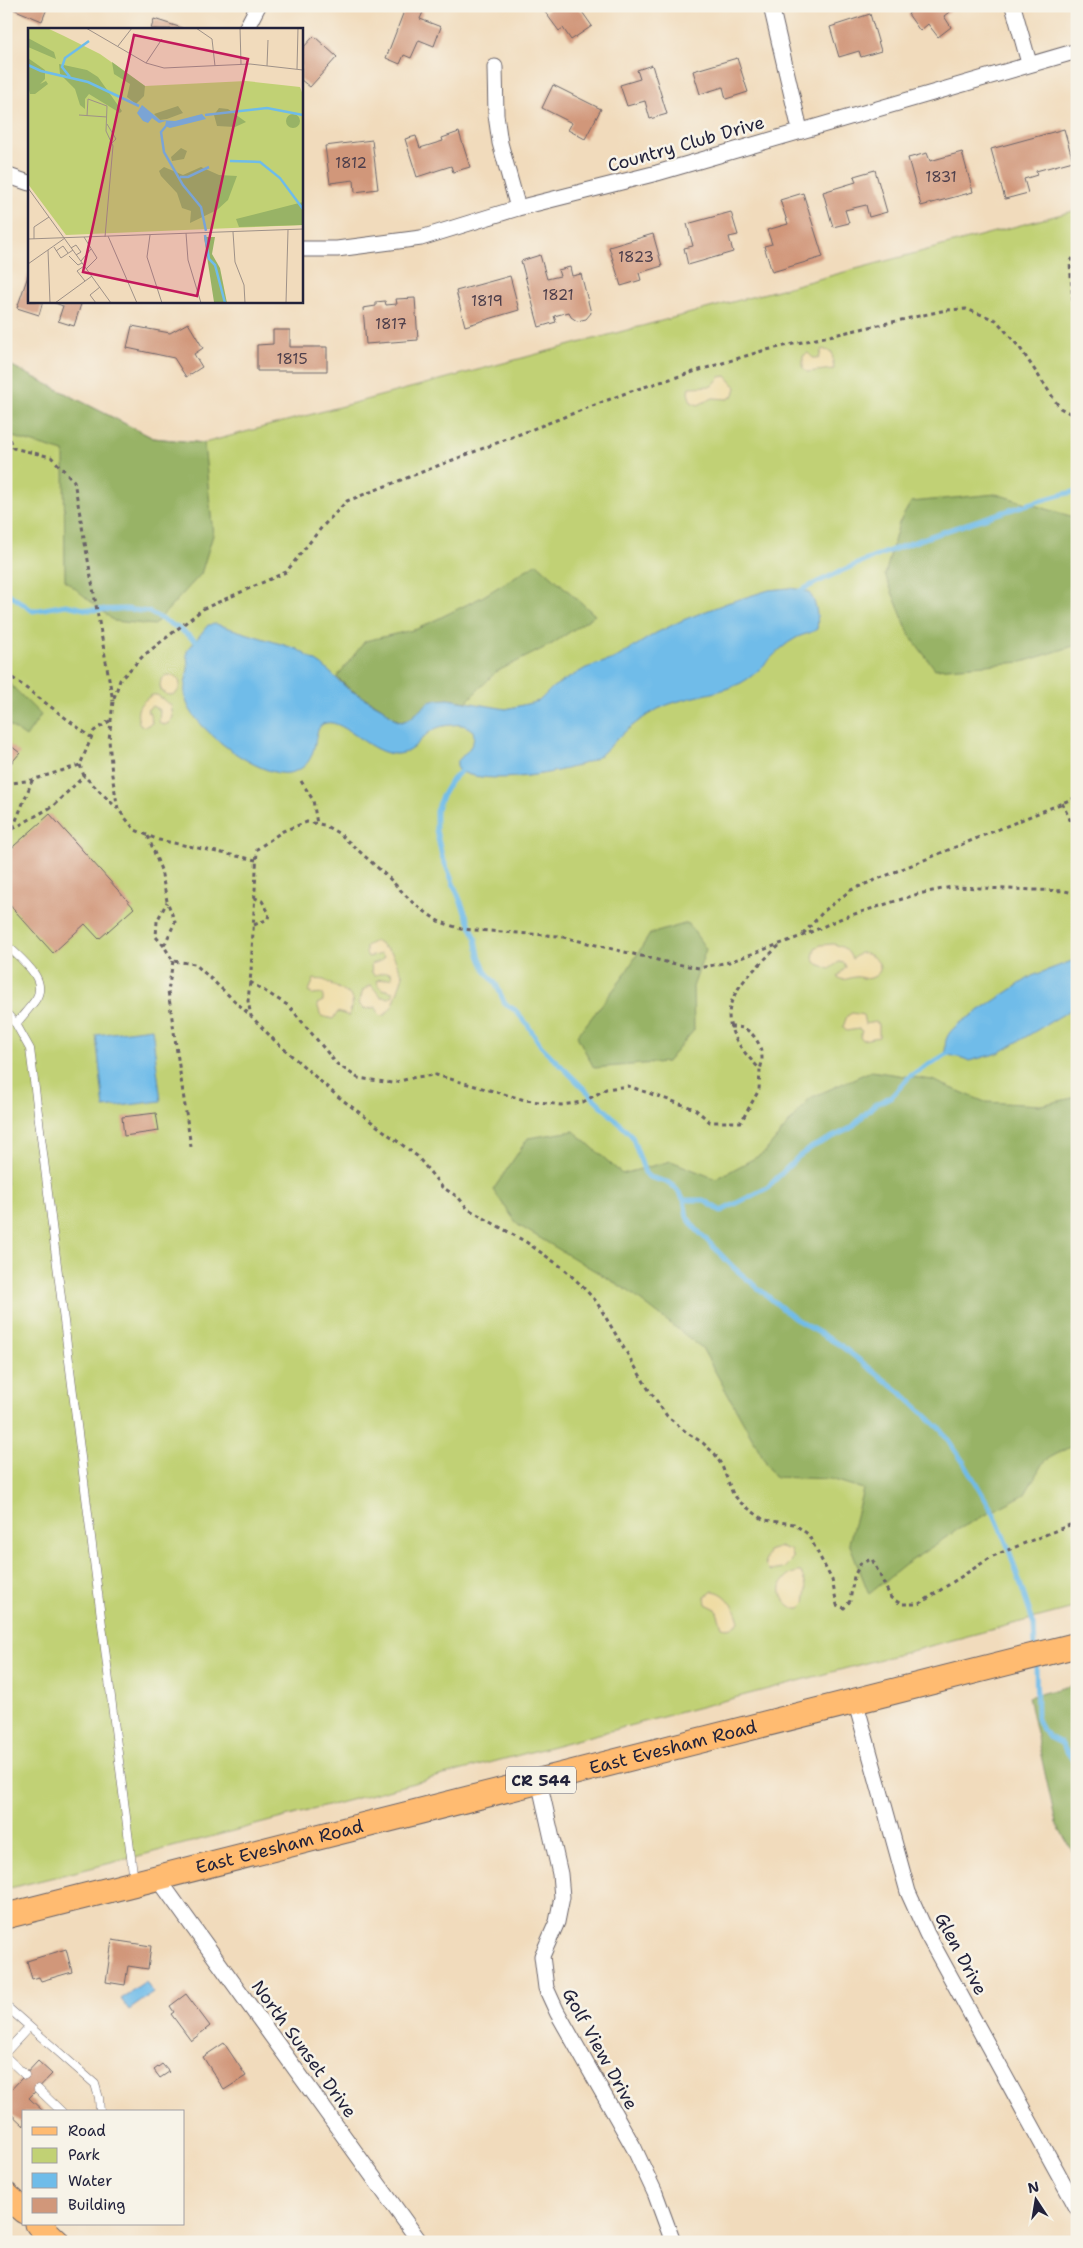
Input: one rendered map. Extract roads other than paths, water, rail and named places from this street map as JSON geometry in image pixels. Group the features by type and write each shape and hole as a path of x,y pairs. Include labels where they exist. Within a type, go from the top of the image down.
{"main road":[{"name":"East Evesham Road","path":"6,1916 1077,1645"},
{"path":"6,2195 22,2209"},
{"path":"40,2226 57,2242"}],"street":[{"path":"247,28 258,6"},
{"path":"771,6 800,130"},
{"path":"1013,6 1029,64"},
{"name":"Country Club Drive","path":"302,249 337,249 421,238 518,208 657,173 1077,51"},
{"path":"495,67 496,115 500,143 518,208"},
{"path":"6,176 28,183"},
{"name":"Glen Drive","path":"855,1700 908,1892 927,1934 1077,2208"},
{"name":"Golf View Drive","path":"539,1780 560,1874 562,1897 557,1922 542,1956 546,1988 557,2012 634,2148 655,2193 673,2242"},
{"name":"North Sunset Drive","path":"146,1880 420,2242"}],"lane":[{"path":"6,944 30,968 38,979 37,997 16,1024"},
{"path":"6,1013 16,1024 30,1049 146,1880"},
{"path":"6,2006 94,2084 99,2098 100,2110"},
{"path":"6,2052 30,2027"},
{"path":"6,2057 25,2075"},
{"path":"38,2089 60,2110"}],"water":[{"path":"789,588 809,593 816,610 817,629 788,643 756,673 741,683 720,691 678,701 658,709 632,726 596,758 584,764 547,773 504,778 468,775 457,769 457,762 470,748 474,736 473,731 463,725 441,726 427,734 412,749 398,754 378,749 341,726 326,723 318,731 312,755 307,763 300,769 289,773 277,773 246,760 216,738 193,714 185,694 188,667 187,651 208,625 216,624 297,649 322,665 348,689 382,708 396,720 402,722 411,718 429,702 436,700 448,699 506,709 539,701 553,687 586,668 616,658 656,633 683,620 727,603 769,590"},
{"path":"1077,959 1077,1006 999,1053 969,1061 946,1053 946,1039 960,1023 1032,976"},
{"path":"152,1028 161,1101 104,1108 96,1035"},
{"path":"146,1982 153,1993 129,2010 121,1999"}],"waterway":[{"path":"796,593 865,561 912,543 1019,507 1077,491"},
{"path":"6,592 33,611 66,605 89,610 126,609 149,612 178,628 200,644"},
{"path":"464,768 451,781 441,798 436,811 436,830 442,856 476,939 479,955 486,972 496,984 505,1004 515,1010 527,1024 541,1046 632,1136 645,1173 649,1177 670,1183 677,1190 684,1200 687,1217 695,1228 734,1268 794,1318 840,1345 905,1396 942,1431 964,1463 994,1514 1008,1547 1034,1625 1035,1648"},
{"path":"684,1200 703,1200 721,1211 767,1188 798,1157 812,1147 851,1128 874,1105 892,1096 910,1076 952,1051"},
{"path":"1036,1664 1037,1719 1042,1730 1049,1737 1061,1743 1077,1766"}]}
